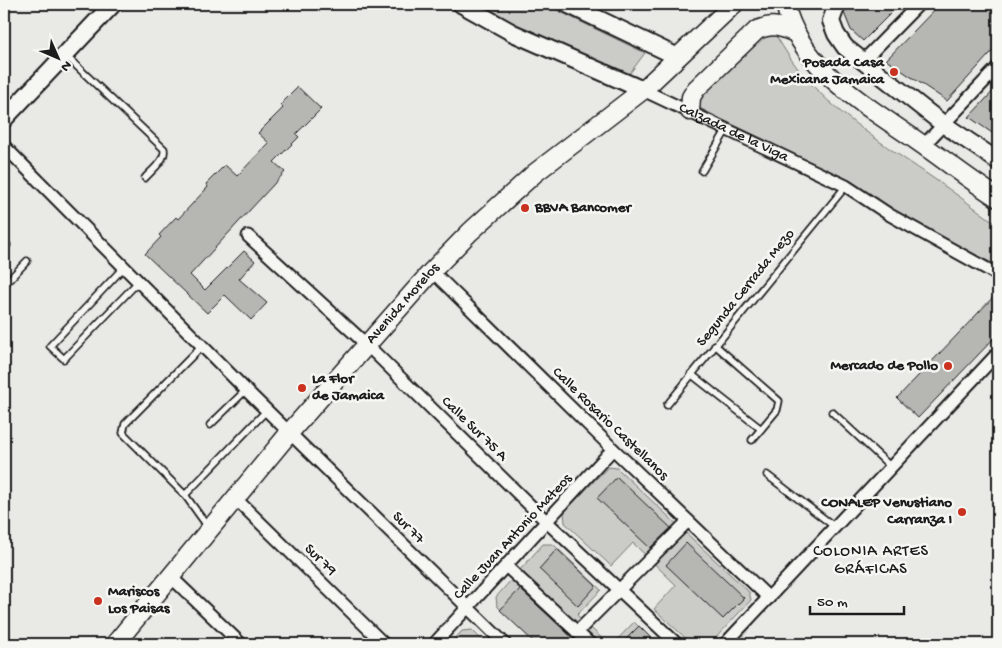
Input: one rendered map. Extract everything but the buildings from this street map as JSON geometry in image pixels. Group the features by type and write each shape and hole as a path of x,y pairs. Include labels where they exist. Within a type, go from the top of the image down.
{"main road":[{"name":"Avenida Morelos","path":"115,644 290,432 432,271 470,232 535,173 643,90 734,4"},
{"path":"784,4 806,52 838,84 997,194"},
{"path":"690,111 691,98 696,89 758,30 769,25 778,26 796,33"}],"street":[{"path":"4,119 112,4"},
{"name":"Calzada de la Viga","path":"461,4 512,32 690,111 846,186 890,216 998,274"},
{"path":"567,4 678,57"},
{"path":"862,62 919,4"},
{"path":"837,6 831,21 836,34 845,47 942,124 998,161"},
{"path":"924,145 998,67"},
{"name":"Sur 77","path":"5,151 505,644"},
{"name":"Calle Sur 75 A","path":"248,236 367,345 547,522 677,644"},
{"name":"Calle Rosario Castellanos","path":"432,271 768,598"},
{"path":"725,644 998,353"},
{"name":"Calle Juan Antonio Mateos","path":"434,644 614,450"},
{"name":"Sur 79","path":"235,498 384,644"},
{"path":"577,632 688,521"},
{"path":"506,566 590,644"},
{"path":"170,576 241,644"}],"lane":[{"path":"64,55 164,149 165,152 162,159 145,178"},
{"path":"702,171 727,129"},
{"name":"Segunda Cerrada Mezo","path":"666,405 846,186"},
{"path":"4,285 27,261"},
{"path":"124,267 50,346 64,359 138,282"},
{"path":"716,345 779,401 778,410 752,440"},
{"path":"202,346 123,428 123,433 185,495 209,529"},
{"path":"691,374 761,429"},
{"path":"210,425 246,390"},
{"path":"185,495 267,410"},
{"path":"832,412 891,467"},
{"path":"767,475 835,527"}],"shaded area":[{"path":"472,4 544,4 645,53 630,73 626,74 554,44"},
{"path":"774,32 787,54 827,100 871,136 998,225 998,266 905,219 850,182 771,146 698,107 698,94 748,42"},
{"path":"608,467 617,468 749,592 751,600 710,644 692,644 654,609 676,585 633,543 611,566 565,523 564,512"},
{"path":"543,544 553,544 601,590 577,615 608,644 536,644 497,606 496,597"},
{"path":"634,622 657,644 613,644"},
{"path":"472,630 486,644 450,644 462,631"}],"place":[{"name":"Posada Casa Mexicana Jamaica","path":"894,72"},
{"name":"BBVA Bancomer","path":"525,208"},
{"name":"Mercado de Pollo","path":"948,366"},
{"name":"La Flor de Jamaica","path":"302,388"},
{"name":"CONALEP Venustiano Carranza I","path":"962,512"},
{"name":"Mariscos Los Paisas","path":"98,601"}],"district":[{"name":"COLONIA ARTES GRÁFICAS","path":"871,561"}]}
